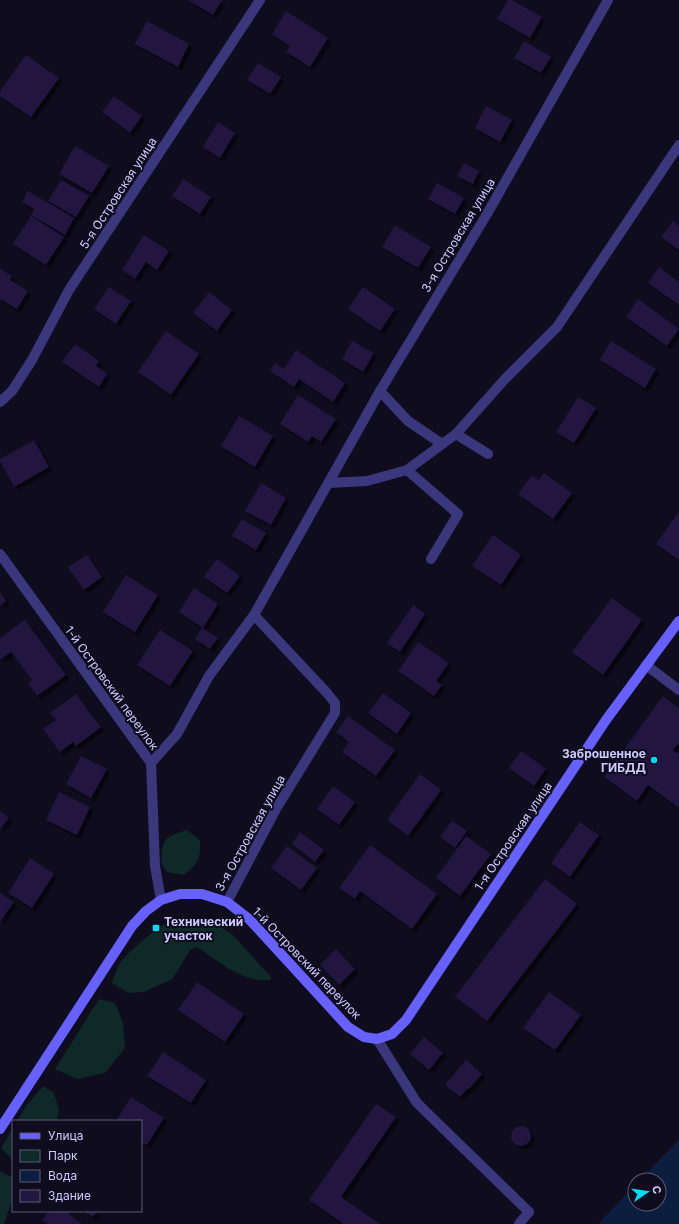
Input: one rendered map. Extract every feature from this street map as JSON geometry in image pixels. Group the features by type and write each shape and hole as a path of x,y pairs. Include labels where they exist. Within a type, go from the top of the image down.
{"street":[{"name":"5-я Островская улица","path":"0,402 12,391 28,366 69,290 260,0"},
{"name":"3-я Островская улица","path":"150,763 177,734 209,676 254,615 380,391 487,214 608,0"},
{"path":"329,483 367,481 407,470 456,434 505,379 557,327 679,145"},
{"path":"380,391 408,421 442,444"},
{"path":"456,434 488,454"},
{"path":"407,470 458,514 432,560"},
{"name":"1-й Островский переулок","path":"0,554 150,763 155,866 161,900"},
{"name":"3-я Островская улица","path":"0,1129 132,926 146,911 161,900 180,894 202,894 227,902 276,809 335,713 335,703 327,693 254,615"},
{"name":"1-я Островская улица","path":"377,1038 392,1034 406,1020 606,720 679,621"},
{"path":"646,665 679,690"},
{"name":"1-й Островский переулок","path":"227,902 249,919 348,1027 364,1037 377,1038"},
{"path":"377,1038 417,1103 529,1212 519,1224"}],"green space":[{"path":"187,830 200,840 198,860 184,875 167,872 161,863 164,844 169,837"},
{"path":"205,917 232,934 271,977 271,980 260,980 241,975 223,965 197,947 191,949 172,979 144,992 128,993 112,983 122,960 136,946 161,926 174,921"},
{"path":"99,999 115,1003 123,1023 125,1048 105,1073 77,1079 55,1069"},
{"path":"43,1086 54,1093 59,1110 57,1120 18,1120 26,1106"},
{"path":"12,1130 12,1159 1,1148"},
{"path":"0,1171 12,1177 12,1201 4,1224 0,1224"}],"water":[{"path":"679,1140 679,1224 598,1224 627,1193 627,1212 667,1212 667,1172 648,1172"}],"building":[{"path":"188,0 222,0 213,15"},
{"path":"508,0 512,0 542,17 530,38 497,19"},
{"path":"286,11 328,38 310,67 286,52 290,46 272,34"},
{"path":"147,21 189,44 178,67 135,44"},
{"path":"524,41 551,57 541,73 514,58"},
{"path":"26,55 59,78 31,117 0,96 0,91"},
{"path":"258,63 281,77 270,94 247,80"},
{"path":"114,96 142,116 130,133 102,112"},
{"path":"486,106 512,120 500,142 475,128"},
{"path":"218,122 235,133 220,158 203,147"},
{"path":"75,146 109,166 92,193 59,174"},
{"path":"464,163 479,171 473,184 457,176"},
{"path":"183,179 211,197 200,214 172,196"},
{"path":"61,180 89,196 76,217 48,201"},
{"path":"437,183 464,198 455,214 428,199"},
{"path":"28,191 74,218 65,235 31,215 34,209 22,202"},
{"path":"31,216 64,237 46,265 13,244"},
{"path":"673,221 679,226 679,250 661,237"},
{"path":"395,225 431,247 418,268 382,247"},
{"path":"144,235 169,251 157,270 146,262 135,279 122,270"},
{"path":"659,267 679,282 679,305 648,283"},
{"path":"0,269 12,276 10,280 28,291 17,309 0,299"},
{"path":"109,287 131,301 116,324 94,309"},
{"path":"363,287 395,309 380,331 348,309"},
{"path":"209,292 232,310 217,331 193,313"},
{"path":"638,299 679,329 667,346 626,317"},
{"path":"166,331 199,354 171,395 138,372"},
{"path":"352,341 374,353 363,372 342,359"},
{"path":"611,341 656,369 645,388 600,360"},
{"path":"75,344 99,361 96,366 107,374 99,387 62,362"},
{"path":"296,350 345,383 333,402 299,379 294,387 270,371 275,363 284,369"},
{"path":"298,395 336,419 321,442 312,436 308,442 280,424"},
{"path":"578,397 596,408 574,443 556,432"},
{"path":"239,416 273,436 255,467 221,446"},
{"path":"34,440 49,467 14,487 0,459"},
{"path":"544,473 572,493 553,519 518,494 532,475 539,480"},
{"path":"261,483 286,498 271,525 245,511"},
{"path":"679,511 679,560 656,544"},
{"path":"242,519 266,533 256,550 232,536"},
{"path":"493,535 521,555 501,585 472,566"},
{"path":"87,555 102,577 84,590 68,567"},
{"path":"217,559 240,576 227,593 204,577"},
{"path":"126,575 158,595 135,632 103,612"},
{"path":"194,588 218,604 203,628 179,612"},
{"path":"0,592 6,601 0,606"},
{"path":"612,598 642,620 603,675 572,652"},
{"path":"413,605 425,614 400,652 387,643"},
{"path":"25,620 66,675 37,696 28,684 32,680 11,652 1,659 0,658 0,638"},
{"path":"202,628 218,638 210,649 195,639"},
{"path":"160,630 193,651 170,686 137,665"},
{"path":"418,642 449,663 436,681 442,685 434,696 398,671"},
{"path":"383,693 411,713 397,734 368,713"},
{"path":"76,694 101,727 76,746 73,742 60,752 43,729 56,720 50,713"},
{"path":"663,696 679,708 679,743 673,750 679,754 679,808 648,785 637,801 604,777"},
{"path":"348,716 395,750 376,776 342,752 349,742 336,732"},
{"path":"521,751 546,769 534,786 509,768"},
{"path":"81,756 107,769 91,798 66,784"},
{"path":"420,774 441,790 408,836 387,820"},
{"path":"333,786 355,802 339,825 317,809"},
{"path":"59,792 90,807 77,835 46,820"},
{"path":"0,811 9,818 0,829"},
{"path":"452,821 467,831 455,848 440,837"},
{"path":"580,822 599,835 570,877 551,863"},
{"path":"300,832 324,850 315,862 292,844"},
{"path":"466,836 491,854 460,896 436,878"},
{"path":"370,845 437,894 412,929 360,891 355,899 339,888"},
{"path":"287,846 317,868 301,890 271,868"},
{"path":"30,858 54,874 32,908 8,893"},
{"path":"545,879 577,904 487,1021 455,997"},
{"path":"0,893 14,902 0,922"},
{"path":"336,949 355,969 339,985 320,965"},
{"path":"197,982 244,1014 225,1042 178,1010"},
{"path":"549,992 581,1015 555,1050 523,1028"},
{"path":"424,1037 443,1053 429,1070 410,1054"},
{"path":"163,1052 206,1080 191,1103 147,1076"},
{"path":"466,1060 482,1074 460,1097 445,1085"},
{"path":"131,1097 164,1118 147,1145 142,1142 142,1120 117,1120"},
{"path":"376,1104 396,1117 341,1197 380,1224 344,1224 309,1200"},
{"path":"517,1126 525,1126 531,1132 531,1140 525,1146 517,1146 511,1140 511,1132"},
{"path":"48,1212 66,1212 82,1224 48,1224 42,1220"},
{"path":"86,1212 97,1212 93,1217"}],"place":[{"name":"Заброшенное ГИБДД","path":"654,760"},
{"name":"Технический участок","path":"156,928"}]}
